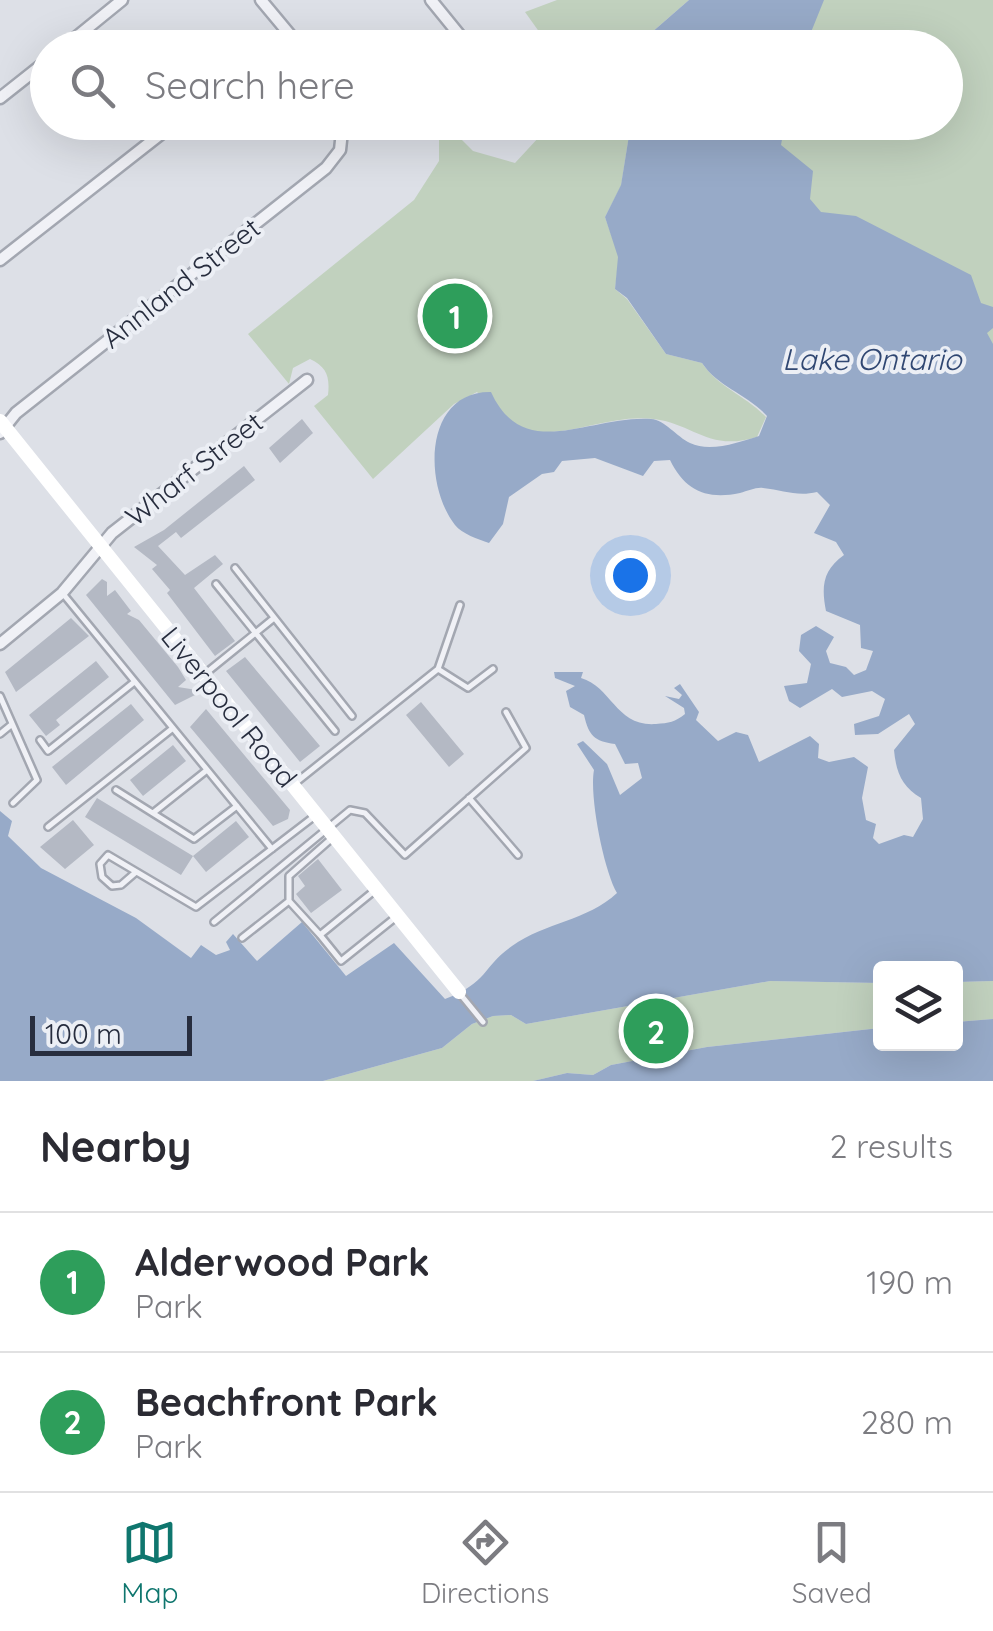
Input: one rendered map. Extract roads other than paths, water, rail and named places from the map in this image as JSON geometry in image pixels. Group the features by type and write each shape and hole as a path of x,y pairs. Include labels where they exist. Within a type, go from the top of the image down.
{"street":[{"path":"85,30 122,0"},
{"path":"261,0 286,30"},
{"path":"431,0 455,30"},
{"path":"0,98 30,74"},
{"path":"0,260 153,140"},
{"name":"Annland Street","path":"2,428 326,168 340,150 341,140"},
{"name":"Wharf Street","path":"0,644 62,593 102,550 112,533 307,380"},
{"name":"Liverpool Road","path":"2,428 459,992"}],"lane":[{"path":"235,568 352,716"},
{"path":"216,584 335,731"},
{"path":"62,593 272,849"},
{"path":"293,785 438,669 460,605"},
{"path":"204,675 274,618"},
{"path":"438,669 468,688 493,669"},
{"path":"40,740 48,751 134,682"},
{"path":"0,696 38,780 13,802"},
{"path":"397,916 342,961 289,901 289,876 350,810 364,813 404,855 526,748 506,712"},
{"path":"0,734 11,725"},
{"path":"48,827 173,728"},
{"path":"154,813 207,770"},
{"path":"116,790 194,839 237,806"},
{"path":"469,798 518,855"},
{"path":"136,872 112,886 102,877 100,864 108,855 196,907 316,814"},
{"path":"214,922 331,832"},
{"path":"320,935 376,889"},
{"path":"242,938 289,901"},
{"path":"459,992 483,1022"}],"water":[{"path":"689,0 824,0 812,30 655,30"},
{"name":"Lake Ontario","path":"628,140 782,140 781,145 813,171 810,199 821,212 856,216 971,275 981,303 993,307 993,328 987,333 993,344 993,981 963,982 963,961 873,961 873,983 770,981 526,1024 511,1015 493,1016 472,1024 442,1048 323,1081 0,1081 0,811 12,821 8,836 41,868 136,918 191,958 201,945 216,955 230,950 226,942 233,934 257,961 302,922 346,976 394,943 445,999 470,987 512,946 593,910 617,893 599,833 594,770 577,744 583,741 607,764 620,795 642,778 638,763 625,764 615,744 594,736 584,715 570,707 566,691 575,686 555,678 554,672 583,672 581,678 600,689 623,713 643,723 668,723 685,714 684,708 665,696 679,699 682,695 674,688 680,684 699,712 696,720 718,741 736,732 748,735 759,762 810,736 819,744 818,758 829,762 854,757 868,767 862,798 866,820 876,824 873,838 879,844 904,835 913,837 923,819 921,798 901,778 894,750 915,724 909,714 878,734 855,735 854,724 879,716 885,699 872,691 842,697 832,689 800,708 789,701 784,686 807,683 811,664 799,651 801,635 816,626 834,637 826,651 830,663 846,667 854,675 866,670 873,651 861,648 860,625 826,611 825,579 844,555 836,542 814,533 830,505 817,492 760,488 728,495 707,494 690,486 670,460 654,461 643,476 595,458 562,461 554,472 542,474 509,497 503,524 489,543 458,528 445,507 438,487 436,443 442,423 453,407 469,396 491,392 505,414 521,426 540,431 651,419 698,446 725,446 759,436 767,416 702,363 666,354 627,298 615,289 618,257 605,217 621,185"},
{"path":"993,1019 993,1081 533,1081 567,1073 593,1075 611,1065 707,1047 873,1029 873,1051 963,1051 963,1021"}],"place":[{"name":"Alderwood Park","path":"455,316"},
{"name":"Beachfront Park","path":"656,1031"}]}
